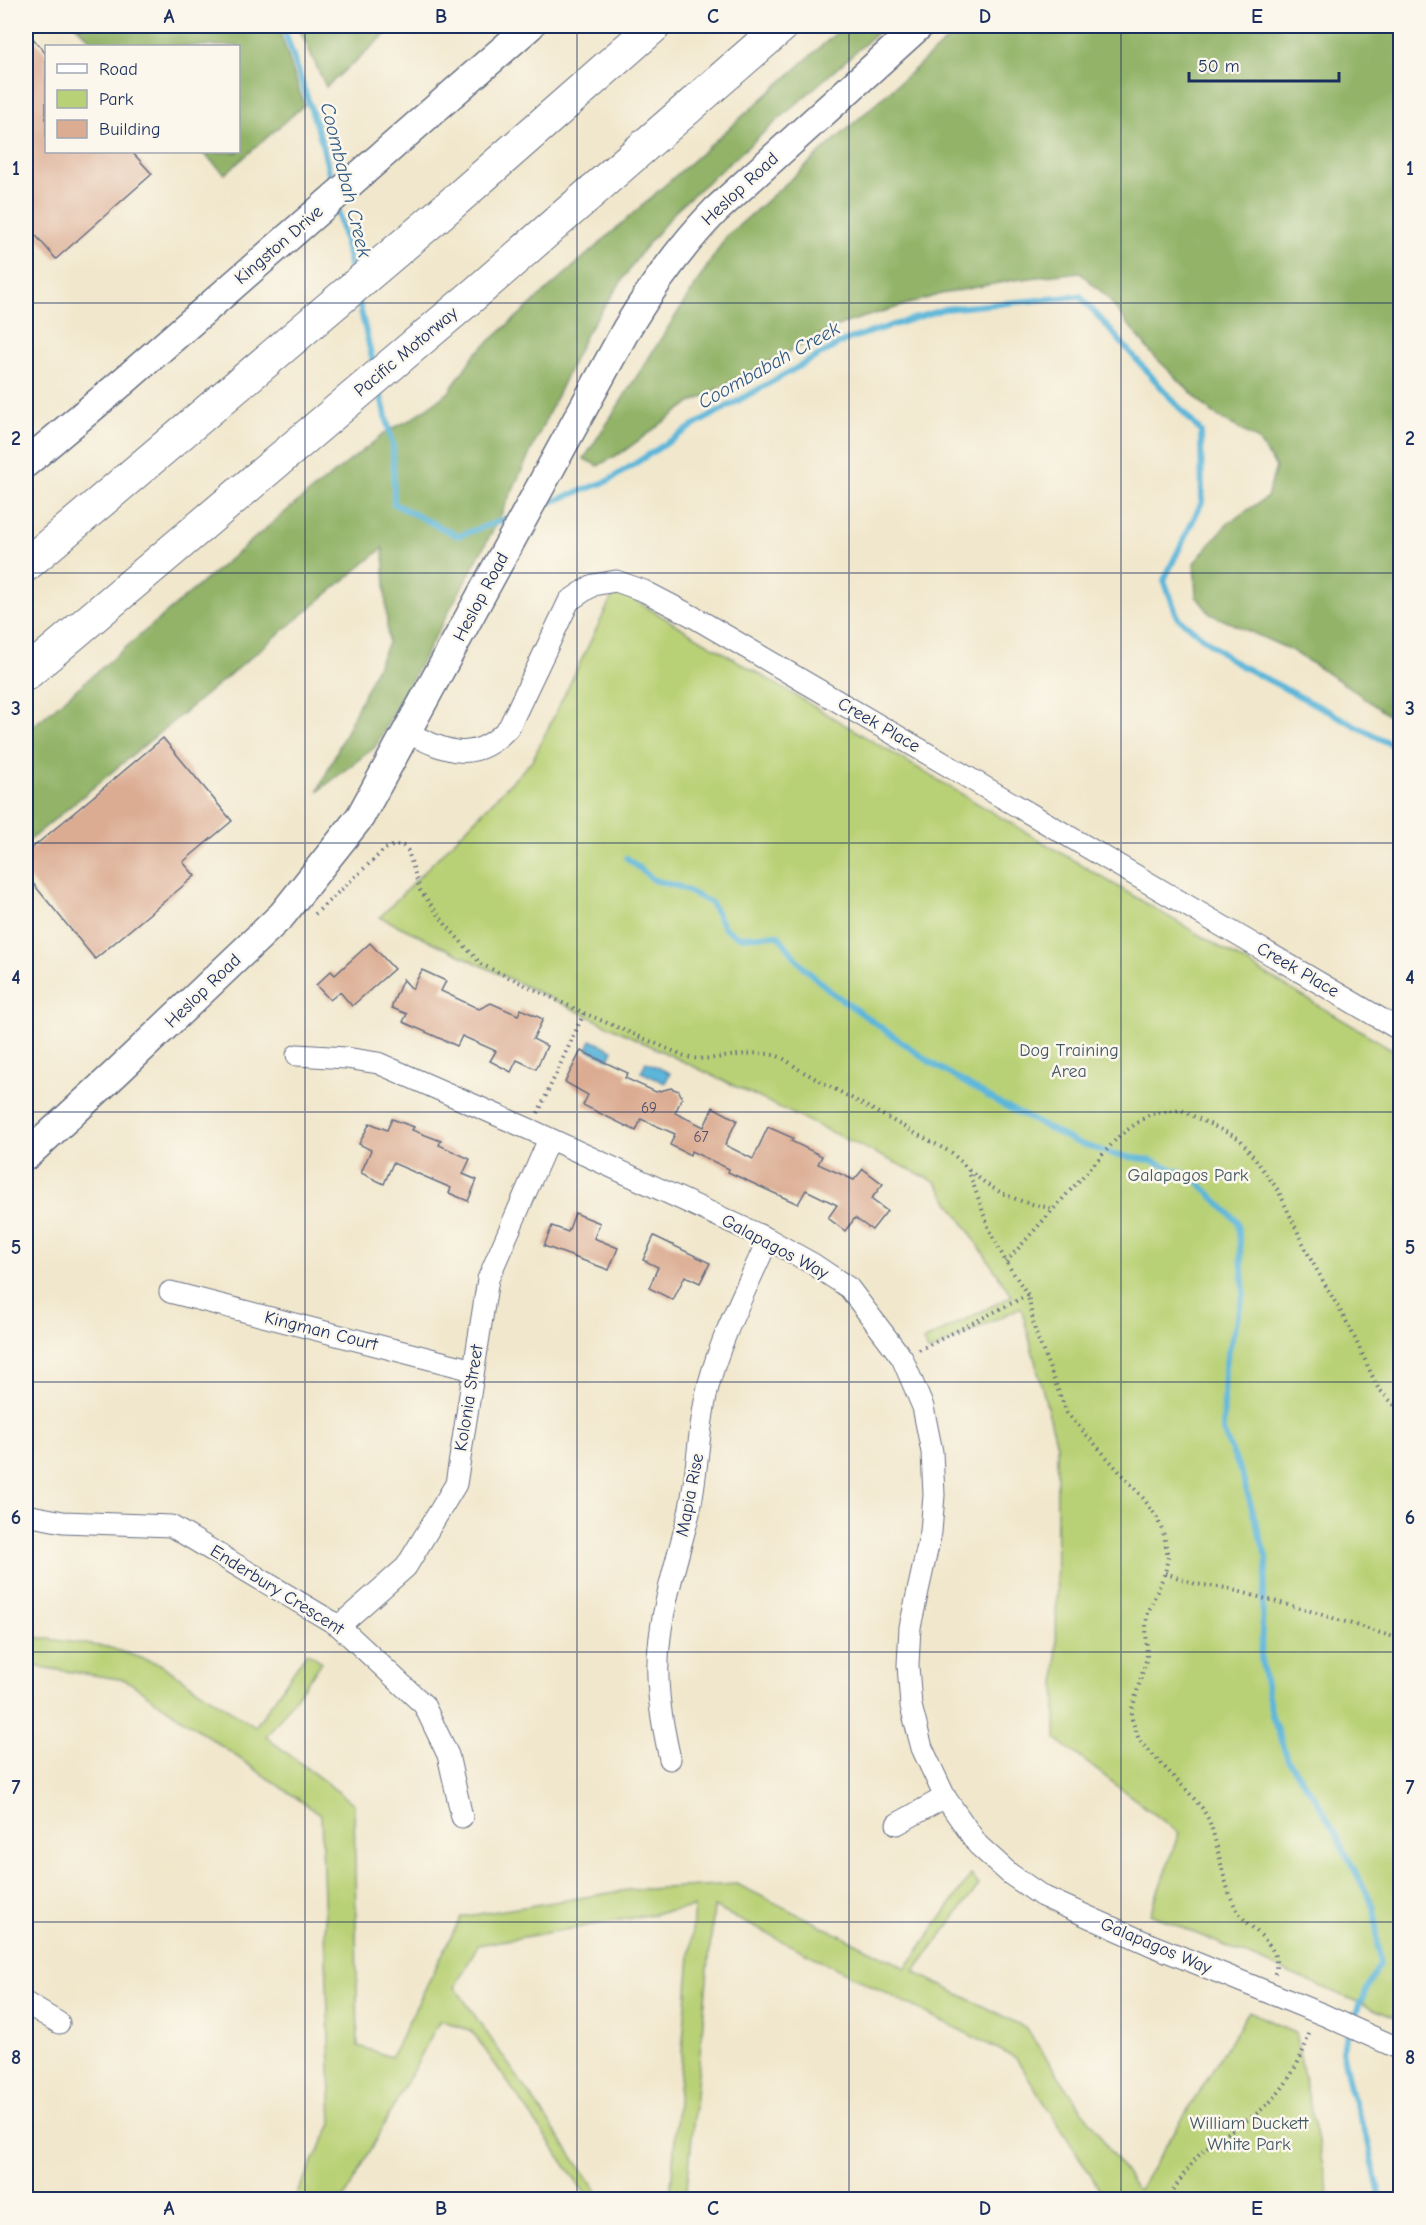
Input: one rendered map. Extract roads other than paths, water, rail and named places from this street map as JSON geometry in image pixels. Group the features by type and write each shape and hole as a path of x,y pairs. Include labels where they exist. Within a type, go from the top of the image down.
{"highway":[{"path":"26,565 440,214 654,26"},
{"name":"Pacific Motorway","path":"26,674 477,292 782,26"}],"street":[{"name":"Kingston Drive","path":"26,463 125,380 530,26"},
{"name":"Heslop Road","path":"26,1156 282,915 360,817 408,733 602,374 651,290 691,236 738,189 919,26"},
{"name":"Creek Place","path":"408,733 444,748 462,752 480,749 496,740 509,727 569,601 593,585 616,581 644,591 692,616 1401,1030"},
{"name":"Galapagos Way","path":"297,1055 346,1058 378,1063 540,1134 768,1239 813,1263 849,1288 902,1358 923,1407 933,1452 934,1495 931,1532 910,1627 908,1665 911,1706 922,1748 945,1797 978,1845 1010,1874 1042,1896 1317,2023 1376,2038 1401,2049"},
{"name":"Kolonia Street","path":"339,1626 406,1567 456,1484 488,1279 540,1134"},
{"name":"Mapia Rise","path":"670,1759 661,1716 658,1671 666,1601 695,1484 708,1390 717,1356 768,1239"},
{"name":"Kingman Court","path":"170,1292 473,1370"},
{"name":"Enderbury Crescent","path":"26,1515 63,1522 171,1526 339,1626 424,1705 448,1755 462,1817"},
{"path":"897,1824 945,1797"},
{"path":"26,2002 59,2024"}],"water":[{"path":"591,1040 613,1050 609,1059 587,1049"},
{"path":"646,1062 670,1073 665,1083 641,1072"}],"waterway":[{"name":"Coombabah Creek","path":"283,26 321,139 333,189"},
{"name":"Coombabah Creek","path":"337,207 352,273"},
{"name":"Coombabah Creek","path":"540,506 608,481 693,426 846,340 944,309 1080,296 1201,432 1202,502 1164,580 1178,618 1234,662 1400,749"},
{"name":"Coombabah Creek","path":"358,298 374,367"},
{"name":"Coombabah Creek","path":"379,388 393,446 394,504 458,536 514,516"},
{"path":"627,858 654,880 680,887 711,903 725,929 740,937 778,935 803,967 834,994 930,1062 997,1102 1075,1142 1115,1155 1150,1160 1193,1177 1238,1222 1244,1293 1225,1365 1223,1431 1242,1475 1267,1560 1261,1659 1272,1716 1288,1760 1320,1805 1374,1907 1380,1963 1360,2003 1342,2050 1350,2088 1368,2141 1381,2200"}],"park label":[{"name":"Dog Training Area","path":"1069,1060"},
{"name":"Galapagos Park","path":"1188,1175"},
{"name":"William Duckett White Park","path":"1249,2133"}]}
